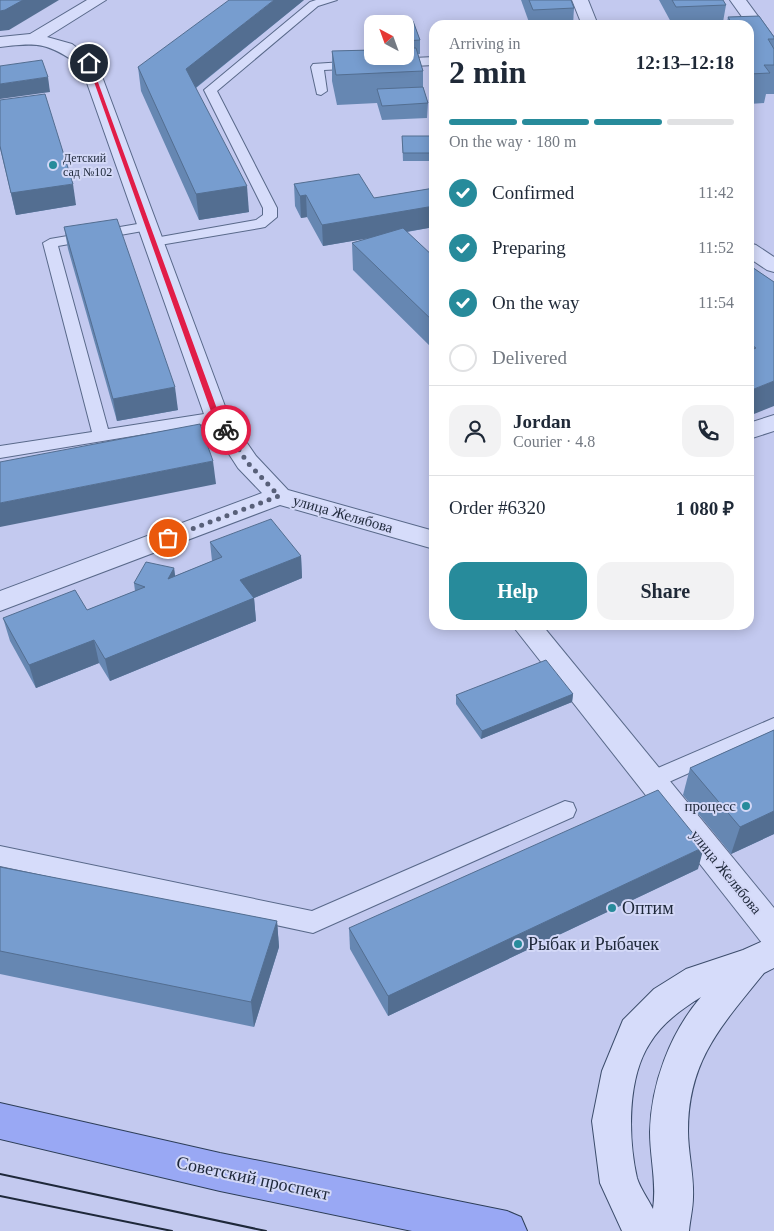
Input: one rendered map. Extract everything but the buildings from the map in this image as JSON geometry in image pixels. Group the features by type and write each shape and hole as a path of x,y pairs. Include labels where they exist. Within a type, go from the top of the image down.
{"main road":[{"name":"Советский проспект","path":"0,1121 220,1172 508,1231"}],"street":[{"path":"0,42 34,38 98,0"},
{"path":"580,0 588,20"},
{"path":"738,0 748,20"},
{"path":"756,36 774,49"},
{"path":"34,38 66,48 89,63 217,417 247,462 279,496"},
{"path":"754,252 774,266"},
{"path":"754,430 774,422"},
{"name":"улица Желябова","path":"0,601 279,496 429,539"},
{"name":"улица Желябова","path":"530,630 774,933"},
{"path":"643,1231 619,1183 611,1121 620,1071 636,1032 666,1000 698,980 763,956"},
{"path":"669,1231 674,1196 669,1132 670,1114 672,1096 684,1055 707,1016 763,956"}],"lane":[{"path":"101,434 50,243 260,224 270,217 270,208 210,90 314,4 331,0"},
{"path":"322,91 316,67 429,61"},
{"path":"0,452 101,434 217,417"},
{"path":"652,780 774,726"},
{"path":"0,856 313,922 565,810"}],"tram line":[{"path":"0,1174 266,1231"},
{"path":"0,1196 172,1231"}],"way so far":[{"path":"168,538 279,496 247,462 226,430"}],"place":[{"name":"Детский сад №102","path":"53,165"},
{"name":"процесс","path":"746,806"},
{"name":"Оптим","path":"612,908"},
{"name":"Рыбак и Рыбачек","path":"518,944"}],"route":[{"path":"89,63 217,417 226,430"}]}
